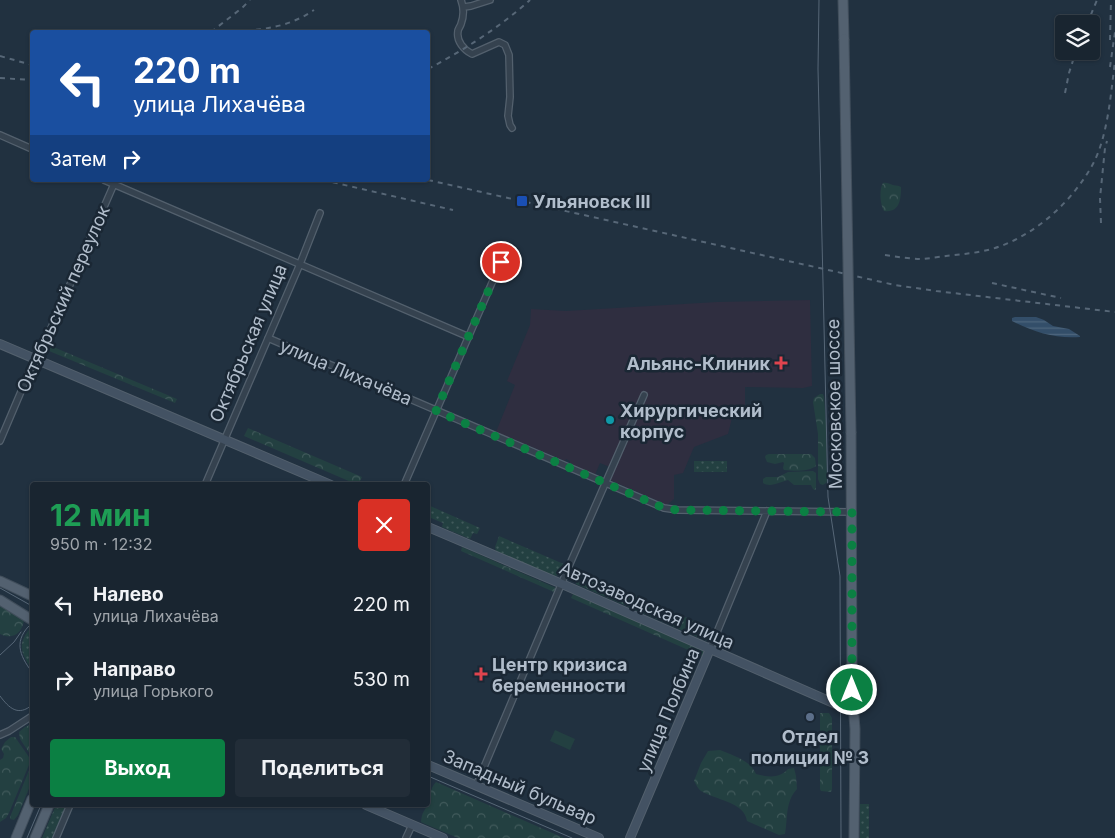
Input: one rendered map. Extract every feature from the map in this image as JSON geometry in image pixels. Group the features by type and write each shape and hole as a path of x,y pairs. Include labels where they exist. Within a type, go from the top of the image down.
{"main road":[{"name":"Московское шоссе","path":"843,0 851,434 854,838"},
{"path":"0,581 30,595"},
{"path":"0,600 30,619"},
{"path":"16,838 30,804"},
{"path":"35,838 48,807"}],"street":[{"path":"461,0 464,7 458,31 460,43 472,54 499,42 505,45 509,55 510,97 508,116 512,128"},
{"path":"464,7 490,0"},
{"path":"0,136 30,148"},
{"path":"109,182 469,337"},
{"name":"Октябрьский переулок","path":"0,441 31,368 38,360 114,184"},
{"name":"Октябрьская улица","path":"206,482 320,213"},
{"path":"405,482 501,262"},
{"name":"улица Лихачёва","path":"268,338 664,508 673,510 852,512"},
{"path":"0,344 323,482"},
{"path":"476,786 644,394"},
{"name":"улица Полбина","path":"630,838 768,511"},
{"name":"Автозаводская улица","path":"430,528 854,712"},
{"path":"0,734 9,731 30,717"},
{"name":"Западный бульвар","path":"430,766 599,838"},
{"path":"56,838 69,807"},
{"path":"371,807 443,838"},
{"path":"406,838 412,824"}],"shaded area":[{"path":"810,300 812,386 803,388 745,387 745,417 732,418 728,434 694,447 683,473 674,475 674,499 667,505 610,480 614,469 612,468 600,463 595,475 569,464 570,461 566,459 565,461 496,432 515,385 507,381 530,325 531,309 566,311 717,302"},
{"path":"1036,317 1053,326 1069,329 1080,337 1053,336 1036,331 1012,321 1012,318"}],"green space":[{"path":"883,183 901,187 901,196 893,210 884,211 881,193"},
{"path":"51,346 177,399 175,403 49,351"},
{"path":"823,394 824,397 826,423 827,481 823,485 820,484 818,479 818,434 813,402 814,398"},
{"path":"248,428 362,477 360,482 351,482 244,436"},
{"path":"769,454 811,454 815,458 816,466 805,470 784,470 783,462 775,464 767,462 765,457"},
{"path":"694,461 727,461 727,472 694,472"},
{"path":"813,471 816,473 815,490 811,485 794,485 788,480 772,485 763,483 763,479 766,477 778,477 788,472"},
{"path":"430,506 480,528 477,534 473,533 470,539 442,527 443,523 431,518"},
{"path":"499,536 566,565 564,571 554,576 496,551 495,547"},
{"path":"462,547 556,588 554,592 461,551"},
{"path":"575,569 717,631 711,640 704,640 576,584 573,581"},
{"path":"573,594 706,652 704,657 571,598"},
{"path":"0,604 24,620 19,632 12,636 0,634"},
{"path":"30,628 30,666 22,648"},
{"path":"820,713 829,713 832,718 831,792 821,791 820,789"},
{"path":"30,725 30,754 20,739 19,732"},
{"path":"555,730 575,739 570,750 550,741"},
{"path":"11,737 15,737 30,759 30,762 9,813 0,822 0,760 3,758 4,754 1,749"},
{"path":"720,750 746,762 756,774 777,776 788,769 794,768 797,789 790,799 785,834 779,835 747,821 741,810 729,802 699,789 694,781 701,763 708,751"},
{"path":"30,768 30,786 18,815 14,820 10,819"},
{"path":"436,782 564,838 458,838 421,822 426,807 430,807 432,788"},
{"path":"860,804 869,804 869,838 860,838"},
{"path":"55,807 65,807 52,838 42,838"}],"tram line":[{"path":"819,0 818,69 828,497 840,576 841,838"},
{"path":"0,588 30,605"},
{"path":"30,625 20,641 21,654 30,669"},
{"path":"0,655 14,642 21,632"},
{"path":"0,696 14,710 18,711 30,707"},
{"path":"430,777 572,838"},
{"path":"27,838 40,807"}],"railway":[{"path":"214,30 250,0"},
{"path":"430,68 481,38 530,0"},
{"path":"1091,15 1097,0"},
{"path":"1110,40 1111,0"},
{"path":"252,30 286,24 314,10"},
{"path":"1110,67 1115,32"},
{"path":"0,56 30,64"},
{"path":"1065,93 1073,60"},
{"path":"885,255 923,259 989,250 1010,242 1039,225 1076,190 1094,162 1103,139 1115,61"},
{"path":"0,78 30,80"},
{"path":"1101,223 1100,198 1107,141"},
{"path":"430,180 895,285 1115,312"},
{"path":"332,182 453,210"},
{"path":"992,283 1061,298"}],"place":[{"name":"Ульяновск III","path":"522,201"},
{"name":"Альянс-Клиник","path":"781,363"},
{"name":"Хирургический корпус","path":"610,420"},
{"name":"Центр кризиса беременности","path":"481,674"},
{"name":"Отдел полиции № 3","path":"810,717"}],"route":[{"path":"501,262 436,411 664,508 673,510 852,512 852,690"}]}
